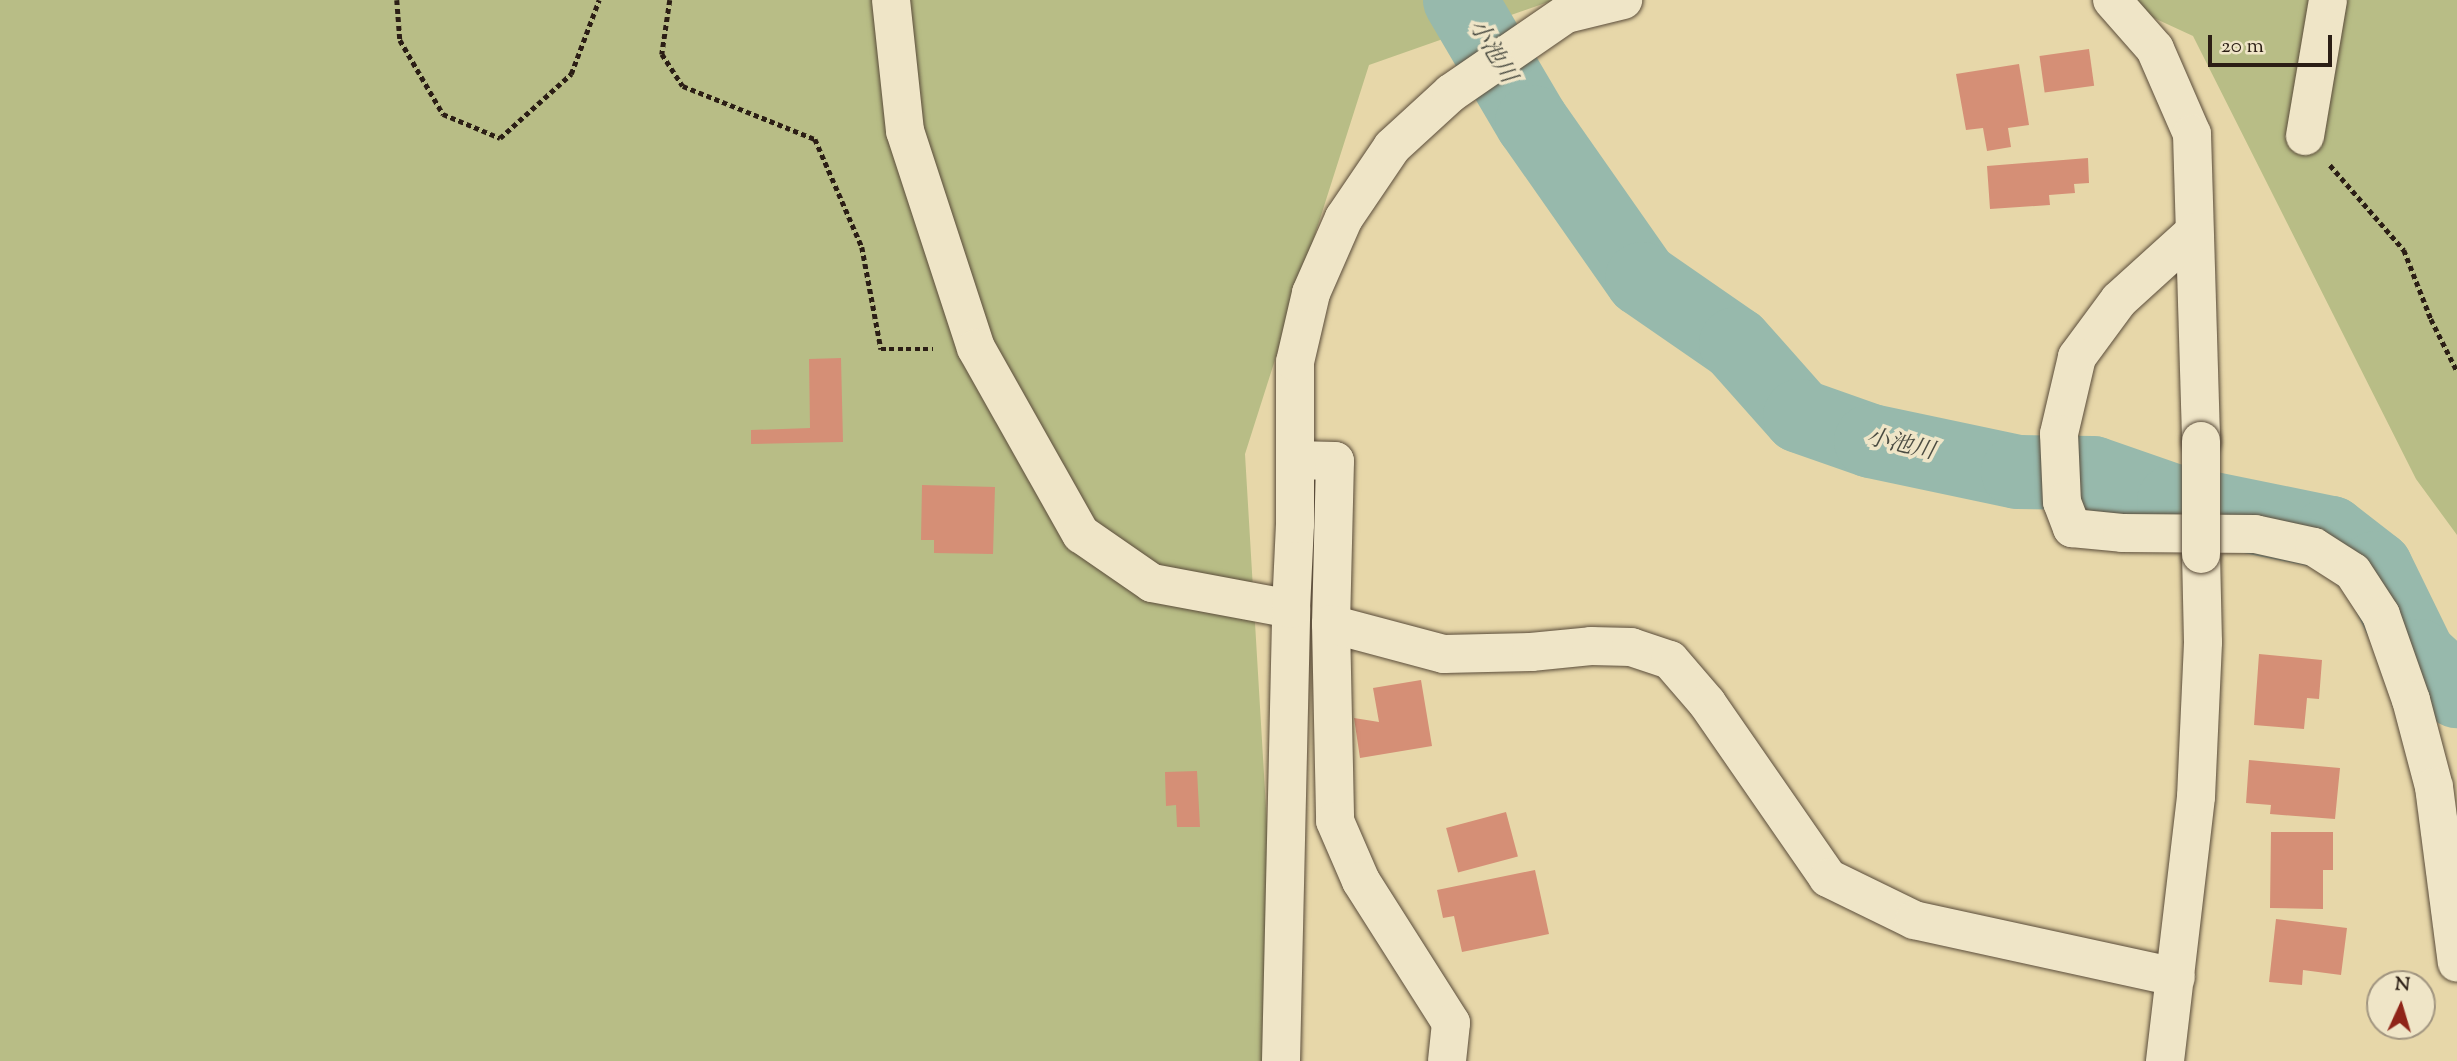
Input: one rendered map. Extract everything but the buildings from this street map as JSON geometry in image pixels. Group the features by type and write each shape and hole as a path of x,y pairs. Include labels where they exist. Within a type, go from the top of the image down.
{"street":[{"path":"891,0 905,131 976,348 1081,534 1152,583 1291,609"},
{"path":"1281,1061 1295,362 1311,293 1344,218 1392,148 1451,93 1566,14 1623,0"},
{"path":"2112,0 2155,49 2192,134 2201,441 2203,642 2196,797 2165,1061"},
{"path":"2305,136 2328,0"},
{"path":"2194,232 2119,300 2077,357 2059,434 2062,502 2072,528 2122,533 2255,534 2314,547 2353,572 2381,615 2411,700 2434,787 2457,963"},
{"path":"1295,460 1335,461 1331,624 1335,821 1361,881 1451,1023 1447,1061"},
{"path":"1331,624 1444,654 1531,652 1591,646 1631,647 1670,660 1707,703 1828,878 1914,920 2176,977"}],"path":[{"path":"397,0 400,40 443,114 500,138 571,74 598,0"},
{"path":"670,0 662,54 683,86 816,139 862,247 881,349 976,348"},
{"path":"2305,136 2404,250 2431,319 2457,371"}],"green space":[{"path":"0,0 1554,0 1369,65 1245,454 1281,1061 0,1061"},
{"path":"2115,0 2457,0 2457,535 2416,479 2193,36"}],"waterway":[{"name":"小池川","path":"1460,0 1532,122 1642,279 1736,344 1800,416 1871,441 2018,472 2093,473 2174,501 2331,533 2376,568 2419,656 2457,691"}]}
